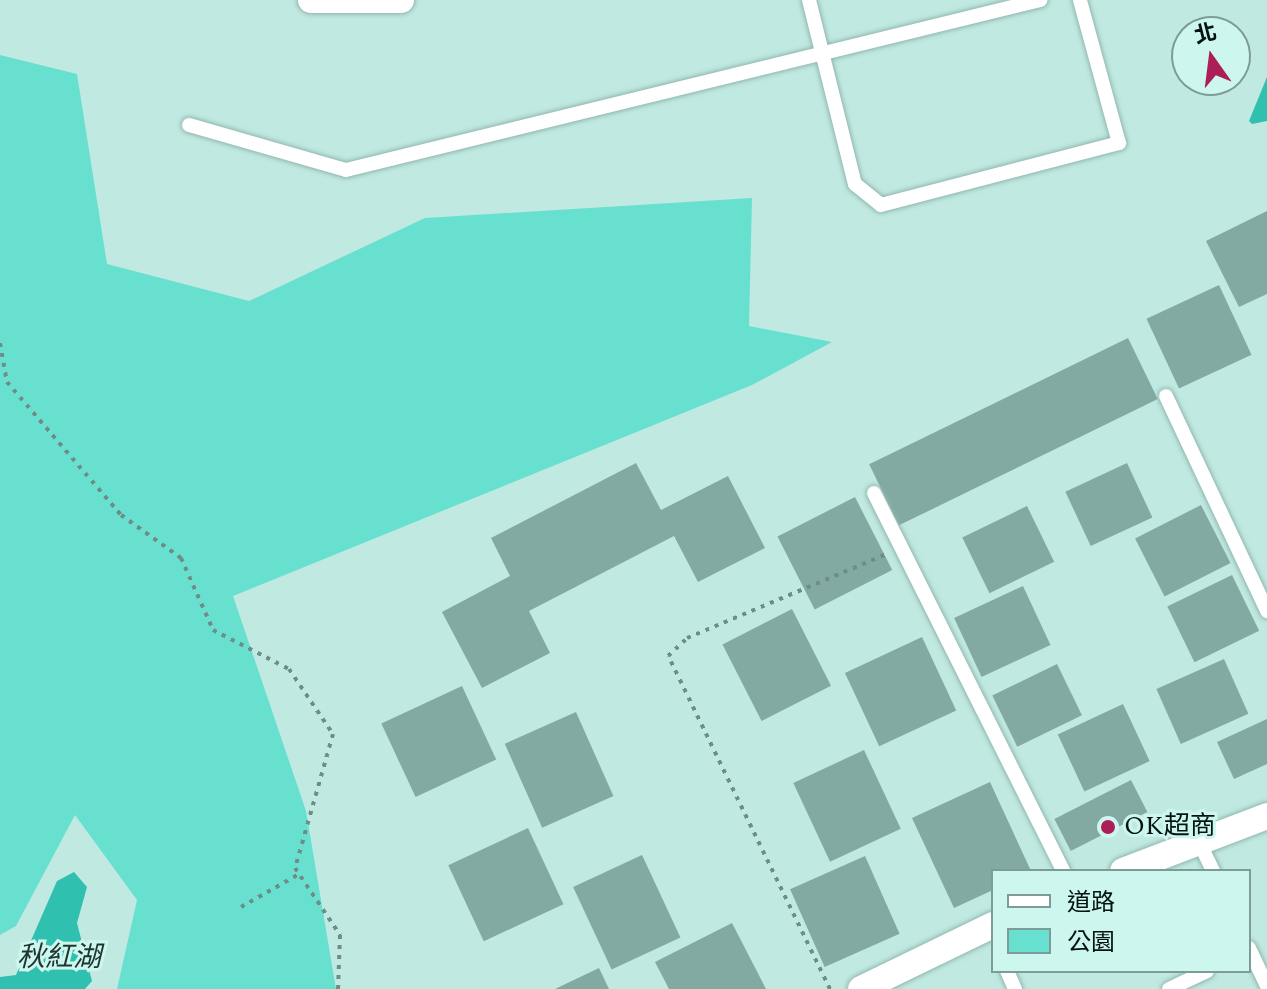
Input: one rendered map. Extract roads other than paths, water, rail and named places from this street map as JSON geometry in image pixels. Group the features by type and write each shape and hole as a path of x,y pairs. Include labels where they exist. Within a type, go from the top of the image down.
{"street":[{"path":"311,0 401,0"},
{"path":"1128,869 1267,816"},
{"path":"861,989 991,932"}],"lane":[{"path":"809,0 855,184 881,205 1119,143 1080,0"},
{"path":"189,125 346,170 1040,0"},
{"path":"1166,396 1267,611"},
{"path":"874,493 1062,869"},
{"path":"1199,842 1212,869"},
{"path":"1251,954 1267,986"},
{"path":"1169,989 1203,973"}],"water":[{"path":"1267,77 1267,121 1252,124 1249,121"},
{"name":"秋紅湖","path":"74,872 87,887 77,923 92,981 85,989 0,989 0,977 16,975 57,881"}],"place":[{"name":"OK超商","path":"1108,827"}]}
